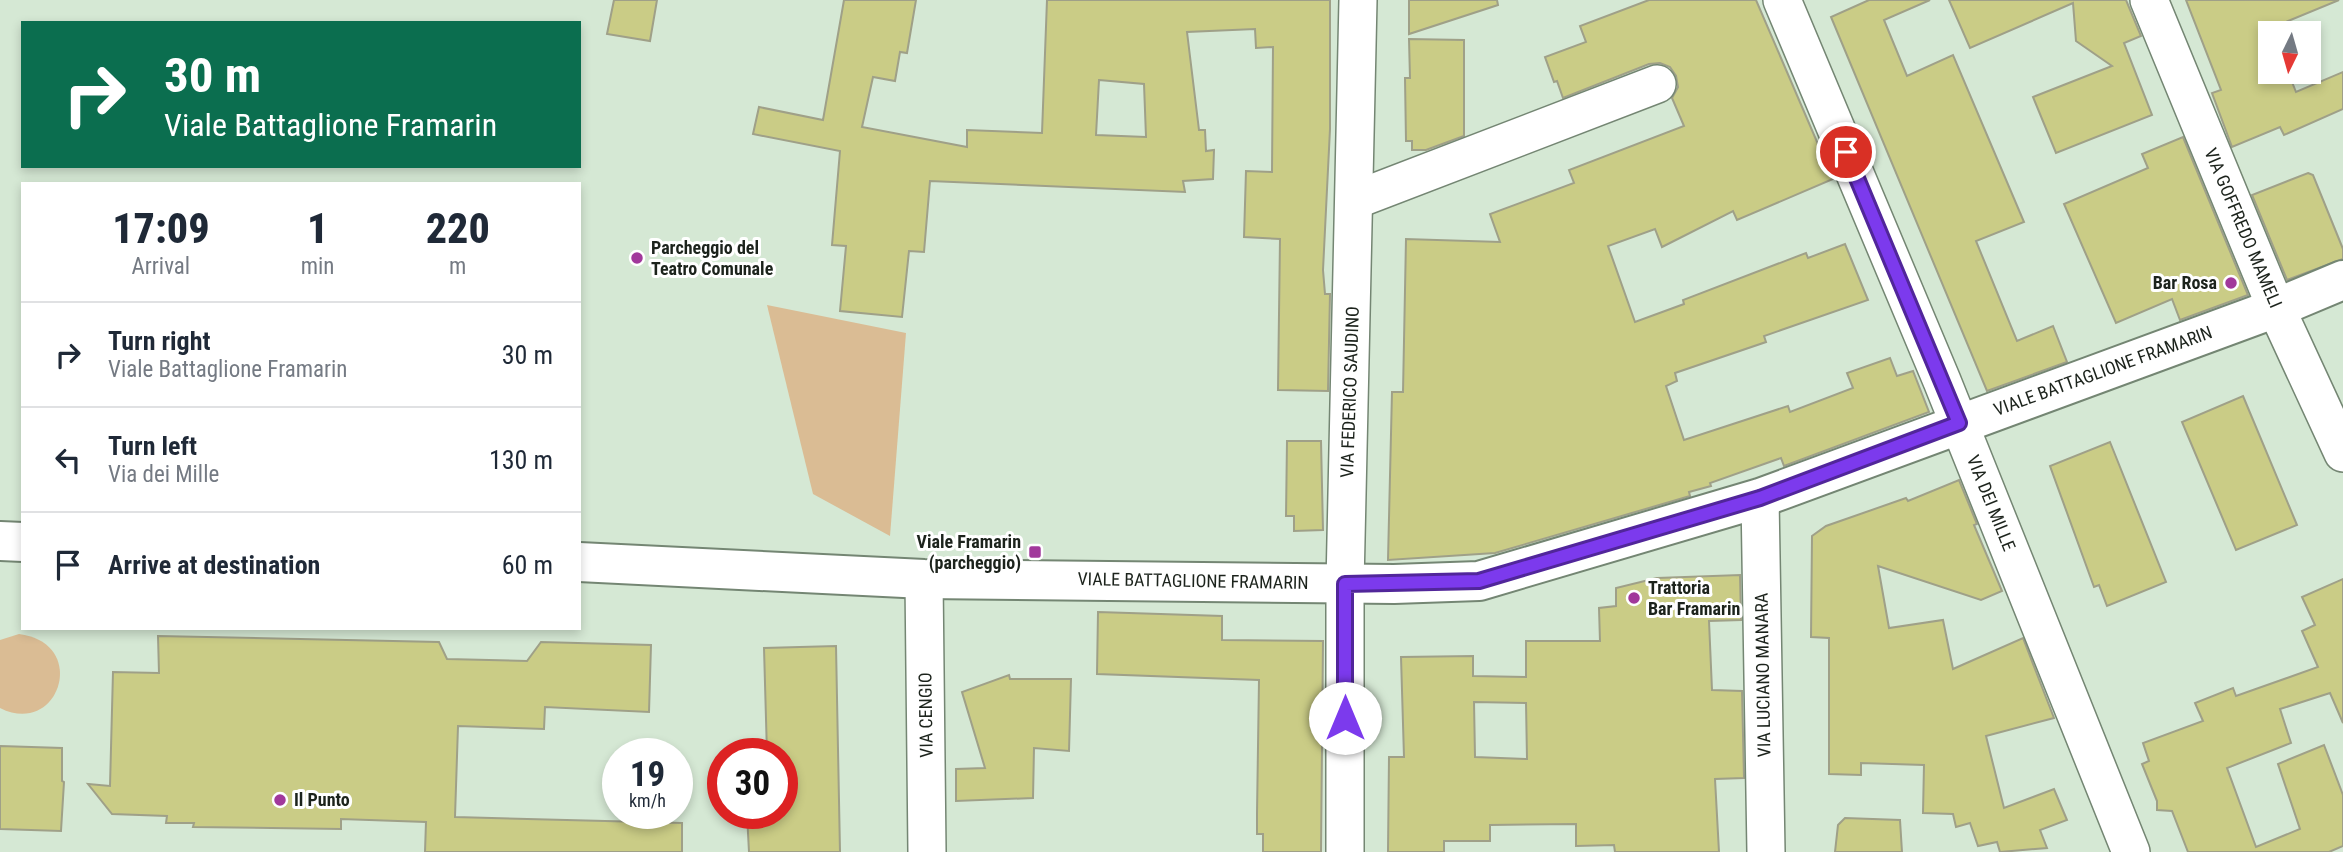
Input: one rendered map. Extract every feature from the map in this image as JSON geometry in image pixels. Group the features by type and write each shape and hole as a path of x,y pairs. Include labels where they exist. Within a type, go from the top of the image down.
{"street":[{"name":"VIA FEDERICO SAUDINO","path":"1345,852 1345,584 1359,0"},
{"name":"VIA DEI MILLE","path":"1782,0 1959,423 2131,852"},
{"name":"VIA GOFFREDO MAMELI","path":"2149,0 2276,308 2343,453"},
{"path":"1355,200 1657,84"},
{"name":"VIALE BATTAGLIONE FRAMARIN","path":"581,562 924,579 1345,584 1479,581 1760,498 2276,308 2343,280"},
{"name":"VIA LUCIANO MANARA","path":"1760,498 1766,852"},
{"path":"0,541 21,542"},
{"name":"VIA CENGIO","path":"924,579 928,852"}],"shaded area":[{"path":"767,305 906,333 890,536 813,494"},
{"path":"19,634 41,641 54,654 60,669 58,686 51,700 38,710 21,714 0,708 0,640"}],"building":[{"path":"614,0 657,0 650,41 607,34"},
{"path":"844,0 916,0 907,53 900,52 895,81 873,77 862,127 967,147 967,130 1042,133 1047,0 1330,0 1330,129 1323,270 1325,294 1330,294 1328,391 1278,390 1280,239 1244,237 1246,171 1272,172 1273,47 1256,48 1255,29 1187,32 1199,130 1205,130 1206,151 1214,150 1213,179 1183,181 1185,192 930,181 924,252 909,251 902,317 840,311 846,246 832,245 840,151 753,134 759,107 823,120","holes":["1099,80 1144,84 1146,137 1096,135"]},
{"path":"1409,0 1497,0 1498,5 1409,34"},
{"path":"1649,0 1756,0 1833,179 1737,220 1733,211 1662,247 1655,229 1608,246 1635,322 1684,304 1683,300 1806,253 1808,258 1845,244 1868,300 1764,336 1766,342 1675,373 1677,381 1666,386 1684,440 1788,406 1790,412 1853,388 1847,373 1890,358 1897,376 1913,371 1929,412 1784,466 1781,458 1710,483 1711,486 1689,492 1690,496 1495,553 1388,560 1392,392 1403,392 1406,239 1500,242 1490,214 1574,183 1569,170 1684,126 1672,98 1678,87 1676,76 1670,67 1660,63 1649,64 1563,98 1545,57 1586,42 1580,26"},
{"path":"1869,0 1930,0 1884,20 1907,76 1953,55 2024,222 1976,241 2017,341 2053,326 2067,362 1987,391 1831,17"},
{"path":"1949,0 2126,0 2141,36 2124,43 2152,115 2056,153 2033,97 2112,66 2076,41 2073,3 1970,48"},
{"path":"2186,0 2339,0 2288,21 2258,21 2258,84 2293,84 2296,92 2321,84 2321,81 2343,72 2343,109 2284,135 2280,127 2232,147 2212,93 2221,90"},
{"path":"1409,39 1464,40 1464,136 1426,150 1412,150 1412,141 1406,141 1405,78 1410,78"},
{"path":"2183,137 2248,295 2180,320 2172,299 2116,323 2064,204 2148,168 2142,154"},
{"path":"2308,173 2313,175 2343,249 2343,259 2287,280 2252,195"},
{"path":"2243,396 2297,525 2236,550 2182,422"},
{"path":"1287,441 1321,441 1323,530 1294,531 1294,516 1286,516"},
{"path":"2110,442 2166,582 2107,606 2099,585 2094,587 2050,466"},
{"path":"1959,480 1977,524 1974,525 2002,591 1981,600 1878,566 1889,628 1943,620 1953,669 2023,638 2054,718 1986,736 2004,808 2054,789 2067,820 2040,830 2047,848 2000,852 1997,842 1978,846 1970,823 1956,827 1953,814 1923,813 1924,765 1861,763 1861,775 1829,774 1829,638 1811,637 1812,536 1826,526 1906,498 1908,501"},
{"path":"1740,575 1741,620 1709,621 1712,690 1742,691 1744,778 1715,779 1719,852 1615,852 1614,845 1576,846 1576,824 1490,825 1490,841 1444,841 1444,852 1388,852 1389,757 1404,757 1401,657 1473,656 1473,676 1526,677 1526,641 1600,641 1599,608 1616,606 1616,588 1657,578","holes":["1474,702 1526,703 1527,759 1475,757"]},
{"path":"2343,579 2343,723 2330,693 2280,709 2291,743 2227,768 2256,847 2300,829 2278,764 2324,745 2343,795 2343,846 2329,852 2188,852 2172,811 2157,810 2157,801 2142,764 2149,761 2143,743 2203,721 2195,703 2233,688 2236,696 2318,667 2302,631 2315,625 2302,597"},
{"path":"1098,612 1222,616 1222,640 1323,641 1321,852 1263,852 1263,834 1257,834 1259,680 1097,674"},
{"path":"158,636 439,642 447,659 527,661 541,642 651,645 649,712 545,707 544,729 458,726 455,817 602,821 602,829 682,829 682,852 425,852 426,822 341,819 341,829 193,827 194,823 166,823 167,816 112,814 88,784 110,786 113,672 159,673"},
{"path":"836,646 840,852 749,852 748,829 798,829 798,738 767,738 764,648"},
{"path":"1009,675 1010,679 1071,679 1069,751 1034,748 1033,798 956,801 956,769 985,768 962,692"},
{"path":"0,746 62,748 64,782 61,831 0,829"},
{"path":"1845,818 1900,820 1902,852 1835,852 1838,825"}],"place":[{"name":"Parcheggio del Teatro Comunale","path":"637,258"},
{"name":"Bar Rosa","path":"2231,283"},
{"name":"Viale Framarin (parcheggio)","path":"1035,552"},
{"name":"Trattoria Bar Framarin","path":"1634,598"},
{"name":"Il Punto","path":"280,800"}],"route":[{"path":"1345,718 1345,584 1479,581 1760,498 1959,423 1846,152"}]}
